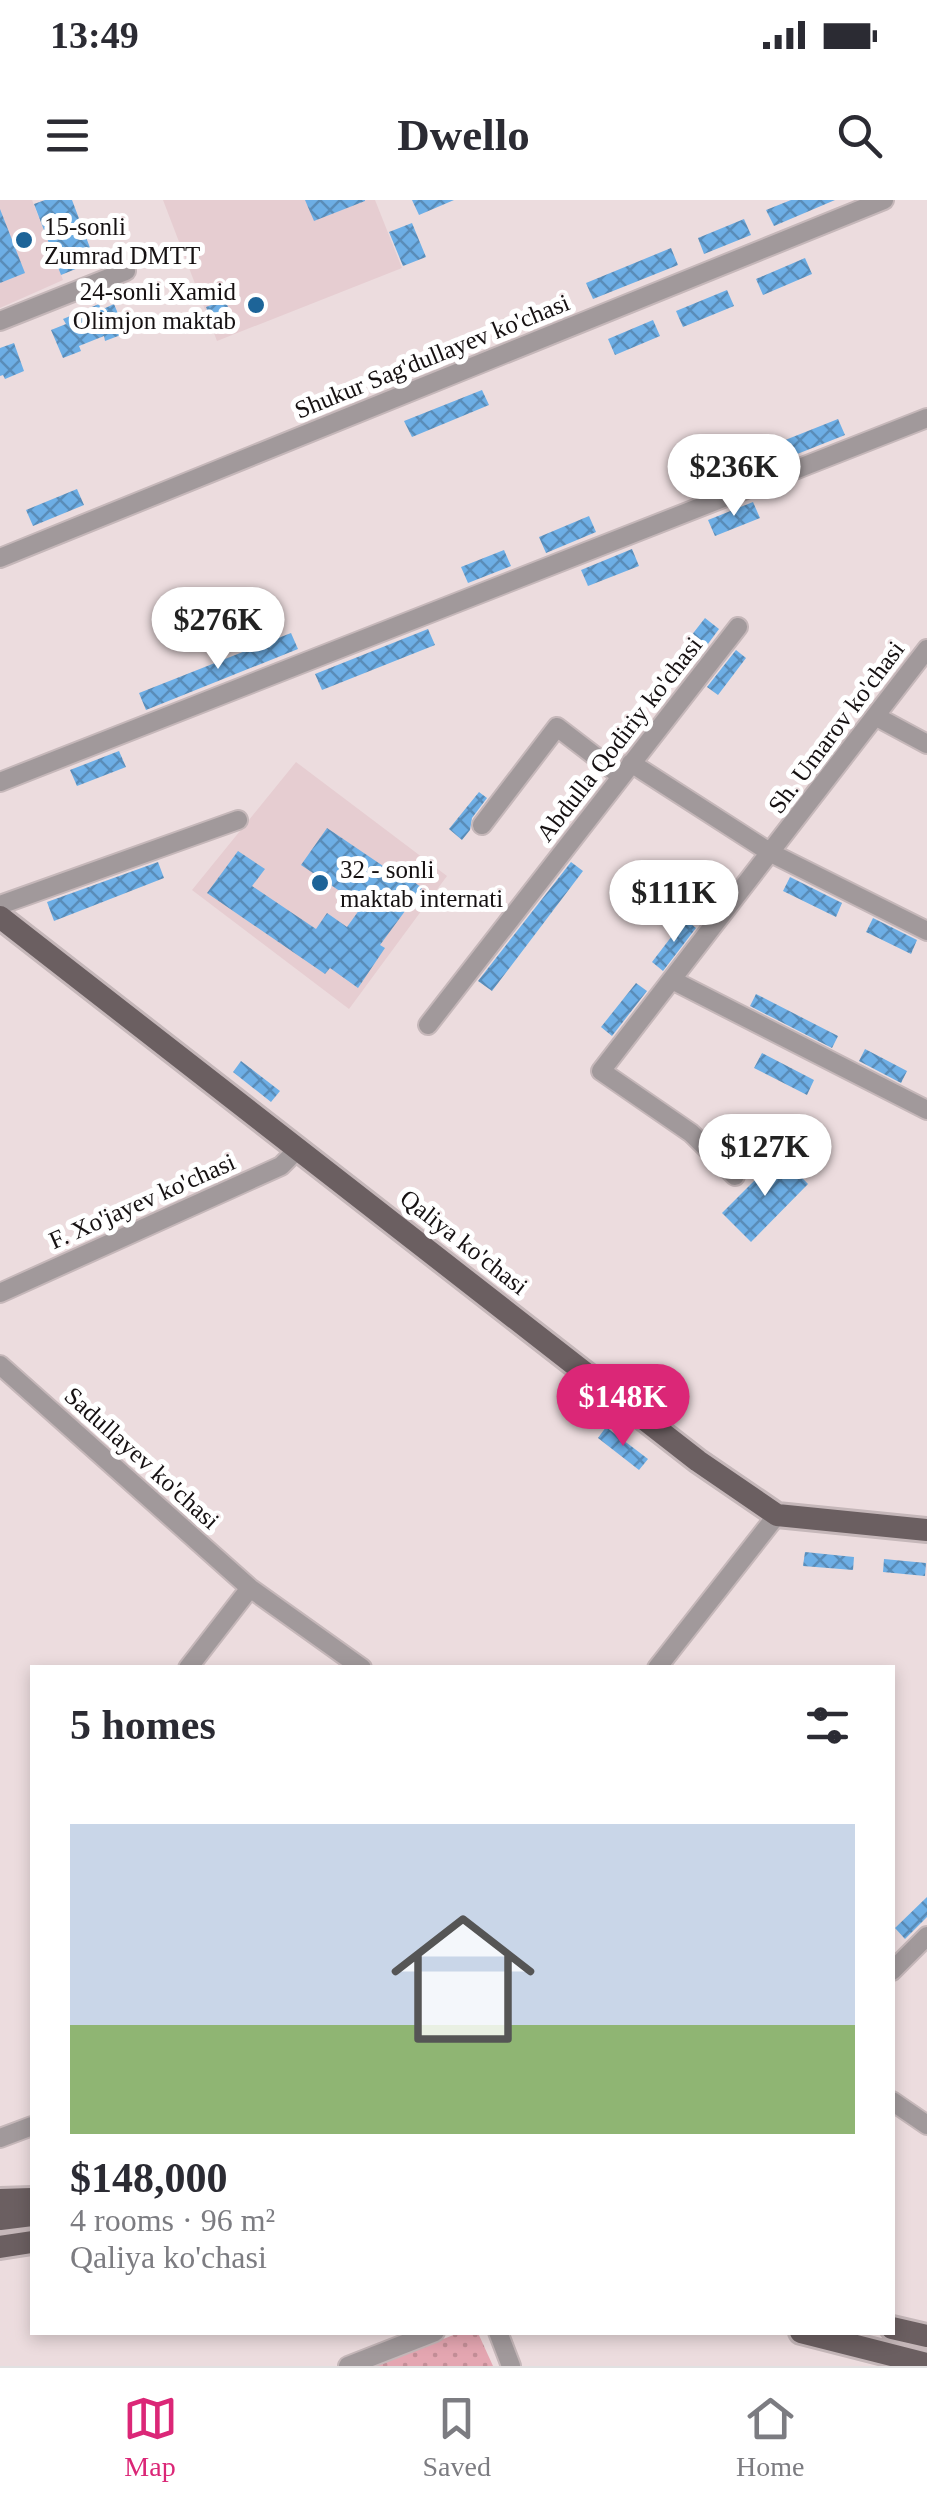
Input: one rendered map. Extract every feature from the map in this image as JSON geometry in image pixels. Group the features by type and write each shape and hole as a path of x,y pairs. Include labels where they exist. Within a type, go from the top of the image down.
{"main road":[{"name":"Qaliya ko'chasi","path":"0,917 698,1461 777,1516 927,1530"},
{"path":"0,2200 30,2199"},
{"path":"0,2219 30,2215"},
{"path":"0,2247 30,2242"},
{"path":"895,2329 927,2336"},
{"path":"812,2335 927,2364"}],"street":[{"name":"Shukur Sag'dullayev ko'chasi","path":"0,558 884,200"},
{"path":"0,321 126,271"},
{"path":"0,782 927,418"},
{"name":"Abdulla Qodiriy ko'chasi","path":"428,1025 738,626"},
{"name":"Sh. Umarov ko'chasi","path":"735,1176 691,1132 602,1071 927,649"},
{"path":"875,716 927,744"},
{"path":"482,824 557,727 771,853 927,932"},
{"path":"0,905 238,820"},
{"path":"674,981 927,1110"},
{"name":"F. Xo'jayev ko'chasi","path":"0,1293 282,1166 299,1148"},
{"name":"Sadullayev ko'chasi","path":"0,1366 250,1588 358,1665"},
{"path":"660,1665 777,1516"},
{"path":"190,1665 250,1588"},
{"path":"895,1969 927,1936"},
{"path":"895,2103 927,2125"},
{"path":"0,2138 30,2127"},
{"path":"348,2366 426,2335"},
{"path":"499,2335 511,2366"}],"shaded area":[{"name":"15-sonli Zumrad DMTT","path":"0,200 32,200 63,280 0,308"},
{"name":"24-sonli Xamid Olimjon maktab","path":"163,200 375,200 402,268 217,341"},
{"name":"32 - sonli maktab internati","path":"296,762 447,876 349,1009 192,890"},
{"path":"453,2335 479,2335 493,2366 375,2366"}],"building":[{"path":"72,200 95,261 61,275 34,204"},
{"path":"305,200 365,200 365,201 314,221"},
{"path":"412,200 454,200 419,215"},
{"path":"791,200 835,200 774,226 766,210"},
{"path":"0,209 25,273 0,283"},
{"path":"744,219 751,235 704,254 698,238"},
{"path":"412,223 426,257 403,266 389,232"},
{"path":"671,248 678,265 593,299 586,283"},
{"path":"805,258 812,274 763,295 756,279"},
{"path":"727,290 734,306 683,327 676,311"},
{"path":"225,300 231,314 211,321 206,307"},
{"path":"99,304 101,310 114,304 126,333 105,341 104,336 79,346 81,351 63,358 51,330 66,324 63,319"},
{"path":"653,320 660,336 615,355 608,339"},
{"path":"14,343 24,371 5,379 0,376 0,348"},
{"path":"482,390 489,405 412,437 404,421"},
{"path":"838,419 845,435 699,493 692,477"},
{"path":"77,489 84,505 33,526 26,510"},
{"path":"753,502 760,518 715,536 708,520"},
{"path":"589,516 596,532 546,553 539,537"},
{"path":"632,549 639,566 588,586 581,570"},
{"path":"504,550 511,566 468,583 461,567"},
{"path":"705,618 719,629 688,671 673,659"},
{"path":"428,629 435,645 322,690 315,674"},
{"path":"291,633 298,649 146,710 139,693"},
{"path":"736,650 746,658 718,695 707,687"},
{"path":"119,751 126,767 77,786 70,770"},
{"path":"479,792 487,798 462,840 449,829"},
{"path":"327,828 389,870 392,865 422,888 380,945 385,948 358,988 330,968 325,974 207,893 238,851 265,869 252,886 316,929 327,913 347,927 362,906 301,865"},
{"path":"158,862 164,878 54,921 47,902"},
{"path":"571,862 583,871 492,991 478,981"},
{"path":"790,877 842,903 836,917 783,891"},
{"path":"873,918 917,940 911,954 866,932"},
{"path":"685,919 696,928 663,971 652,962"},
{"path":"636,983 647,991 612,1036 601,1027"},
{"path":"756,994 838,1036 832,1048 750,1006"},
{"path":"865,1049 907,1071 901,1083 859,1061"},
{"path":"762,1053 814,1080 807,1095 754,1068"},
{"path":"241,1061 280,1091 271,1102 233,1072"},
{"path":"780,1155 808,1184 751,1242 722,1213"},
{"path":"606,1427 648,1459 639,1470 598,1438"},
{"path":"805,1552 854,1557 853,1570 803,1566"},
{"path":"884,1559 926,1563 925,1576 883,1572"},
{"path":"927,1897 927,1917 905,1939 895,1928"}],"place":[{"name":"15-sonli Zumrad DMTT","path":"24,240"},
{"name":"24-sonli Xamid Olimjon maktab","path":"256,305"},
{"name":"32 - sonli maktab internati","path":"320,883"}]}
